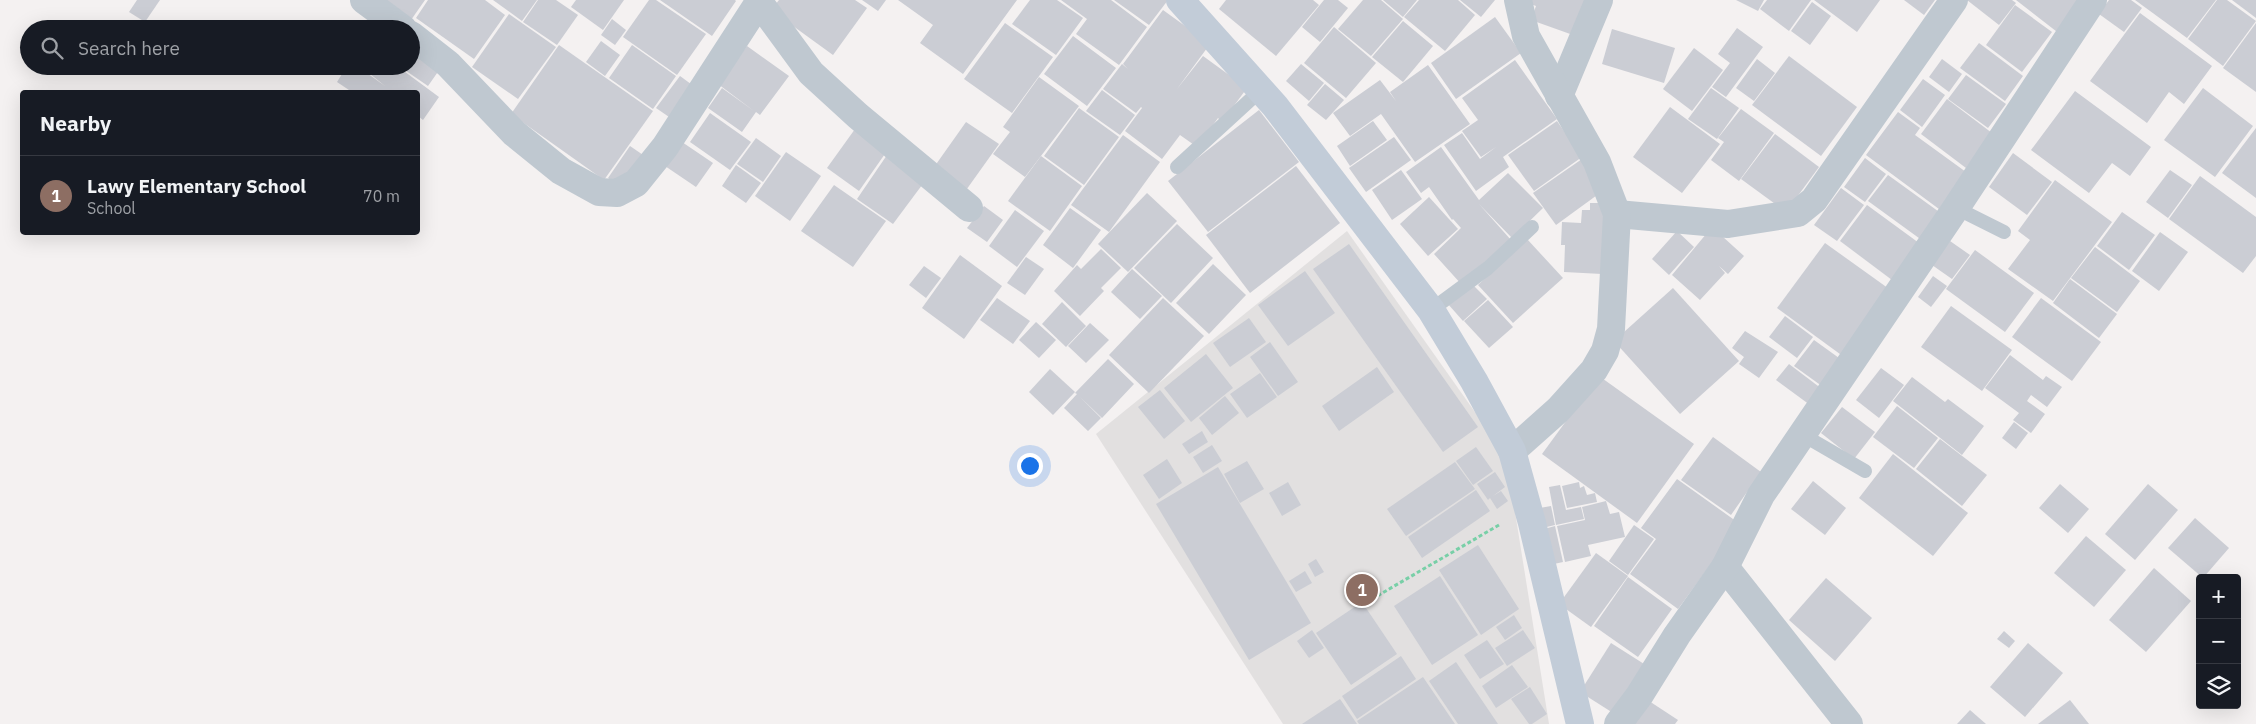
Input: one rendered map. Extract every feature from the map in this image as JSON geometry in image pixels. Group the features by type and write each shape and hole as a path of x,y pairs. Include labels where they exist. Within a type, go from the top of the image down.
{"main road":[{"path":"1180,0 1261,90 1431,310 1474,381 1512,450 1532,523 1580,724"}],"street":[{"path":"364,0 391,20"},
{"path":"1512,450 1558,410 1594,370 1605,351 1611,329 1617,214 1597,162 1526,36 1518,0"},
{"path":"1559,96 1599,0"},
{"path":"1617,214 1728,224 1798,213 1814,200 1954,0"},
{"path":"1618,724 1639,696 1677,635 1725,567 1761,495 1956,208 2093,0"},
{"path":"420,42 448,64 514,133 561,171 599,192 617,193 636,183 665,147 759,1 810,73 858,116 969,208"},
{"path":"1725,567 1850,724"}],"lane":[{"path":"1177,167 1261,90"},
{"path":"1956,208 2004,232"},
{"path":"1431,310 1488,268 1532,227"},
{"path":"1803,435 1865,471"}],"path":[{"path":"1372,599 1504,523 1532,523"}],"shaded area":[{"path":"1347,231 1506,456 1549,724 1283,724 1096,434"}],"building":[{"path":"137,0 160,0 146,20 142,20 129,12"},
{"path":"383,0 425,0 411,20"},
{"path":"428,0 485,0 505,15 474,59 416,18"},
{"path":"493,0 537,0 522,21"},
{"path":"538,0 556,0 578,15 557,45 523,22"},
{"path":"576,0 624,0 603,30 571,7"},
{"path":"649,0 656,0 706,34 677,75 623,37"},
{"path":"660,0 735,0 736,1 712,36"},
{"path":"779,0 855,0 867,8 833,55 771,10"},
{"path":"862,0 886,0 878,11"},
{"path":"898,0 1017,0 963,74 920,43 933,25"},
{"path":"1030,0 1057,0 1083,18 1056,55 1012,24"},
{"path":"1061,0 1111,0 1147,27 1119,65 1076,34 1087,19"},
{"path":"1114,0 1168,0 1149,25"},
{"path":"1226,0 1313,0 1319,5 1276,56 1219,9"},
{"path":"1324,0 1338,0 1348,8 1320,42 1302,27"},
{"path":"1363,0 1381,0 1403,19 1371,56 1338,29"},
{"path":"1383,0 1417,0 1403,17"},
{"path":"1419,0 1458,0 1475,15 1445,51 1404,17"},
{"path":"1460,0 1495,0 1481,17"},
{"path":"1520,0 1586,0 1573,35 1531,20 1536,6"},
{"path":"1736,0 1764,0 1758,11"},
{"path":"1767,0 1811,0 1789,31 1760,9"},
{"path":"1814,0 1880,0 1857,32"},
{"path":"1904,0 1935,0 1924,15"},
{"path":"1967,0 2012,0 2016,3 1999,25"},
{"path":"2016,0 2087,0 2061,35"},
{"path":"2109,0 2131,0 2142,8 2124,32 2099,14"},
{"path":"2135,0 2216,0 2187,38"},
{"path":"2217,0 2227,0 2256,21 2223,66 2188,39"},
{"path":"2232,0 2256,0 2256,18"},
{"path":"1812,2 1831,16 1810,45 1791,31"},
{"path":"2015,5 2052,32 2022,72 1986,45"},
{"path":"1163,10 1210,44 1177,89 1203,56 1247,88 1222,122 1218,118 1197,147 1180,135 1162,159 1125,131 1142,108 1136,113 1103,89 1122,64 1128,69 1123,64"},
{"path":"2140,13 2212,66 2184,104 2169,92 2147,123 2090,81"},
{"path":"509,14 556,47 518,99 472,67"},
{"path":"1495,17 1521,53 1456,99 1431,63"},
{"path":"612,19 626,30 615,45 601,35"},
{"path":"1403,21 1433,46 1403,82 1372,57"},
{"path":"1005,23 1053,57 1012,113 964,79"},
{"path":"2256,23 2256,92 2223,68"},
{"path":"1334,27 1376,63 1346,98 1304,63"},
{"path":"1737,28 1763,47 1726,97 1712,87 1730,63 1718,54"},
{"path":"1612,29 1675,48 1664,83 1602,64"},
{"path":"1073,36 1116,68 1087,106 1044,74"},
{"path":"601,41 620,55 605,76 586,62"},
{"path":"1979,43 2023,76 2005,101 1960,68"},
{"path":"559,45 653,111 604,180 511,114"},
{"path":"632,45 676,76 653,109 609,78"},
{"path":"747,46 789,76 760,115 756,112 742,132 708,108 722,88 754,111 718,84"},
{"path":"1694,48 1723,70 1692,111 1663,89"},
{"path":"420,50 442,66 428,86 412,75 420,75"},
{"path":"1789,56 1857,107 1821,156 1752,105"},
{"path":"1757,59 1775,73 1754,101 1736,88"},
{"path":"1942,59 1962,74 1949,92 1929,77"},
{"path":"1515,60 1557,119 1503,157 1509,167 1476,191 1444,145 1462,133 1480,159 1496,147 1481,157 1462,131 1478,120 1462,98"},
{"path":"1301,64 1324,83 1309,101 1286,81"},
{"path":"1428,65 1470,124 1415,162 1381,114 1350,136 1333,113 1380,80 1396,101 1390,92"},
{"path":"341,75 370,75 385,86 371,75 409,75 439,97 423,120 420,118 420,90 349,90 337,82"},
{"path":"1966,75 2006,104 1988,128 1948,99"},
{"path":"680,76 695,87 672,119 656,108"},
{"path":"1039,77 1079,106 1025,177 993,154 1010,132 1003,127"},
{"path":"1923,79 1945,95 1922,127 1900,110"},
{"path":"1325,84 1344,100 1326,120 1307,105"},
{"path":"1711,88 1739,108 1717,139 1688,119"},
{"path":"2203,88 2253,126 2215,177 2164,140"},
{"path":"1102,90 1135,115 1120,135 1086,111"},
{"path":"2075,91 2151,147 2130,176 2112,163 2089,193 2031,150"},
{"path":"1947,99 1992,133 1966,168 1921,134"},
{"path":"1670,107 1720,144 1682,193 1633,157"},
{"path":"1079,108 1119,137 1084,185 1044,156"},
{"path":"1741,109 1774,133 1739,181 1711,160 1724,142 1718,138"},
{"path":"1259,110 1299,162 1208,232 1168,181"},
{"path":"1898,112 1920,128 1915,135 1966,172 1939,209 1866,155"},
{"path":"710,113 751,142 730,170 690,142"},
{"path":"1373,121 1387,140 1350,166 1337,146"},
{"path":"1557,121 1582,157 1534,191 1508,155"},
{"path":"966,122 999,144 964,193 932,170"},
{"path":"2256,128 2256,198 2222,173"},
{"path":"855,129 887,151 859,191 827,168"},
{"path":"1775,134 1819,167 1786,212 1741,179"},
{"path":"1123,135 1160,162 1109,232 1071,205"},
{"path":"1394,137 1411,160 1366,192 1349,168"},
{"path":"756,138 781,156 763,182 737,164"},
{"path":"682,142 713,163 696,187 665,166"},
{"path":"630,146 646,157 624,189 608,178"},
{"path":"1441,147 1479,200 1508,173 1543,208 1512,238 1479,204 1511,240 1462,285 1434,254 1461,228 1452,220 1429,187 1421,193 1406,172"},
{"path":"786,152 821,176 790,221 755,196"},
{"path":"2013,153 2052,182 2027,215 1989,187"},
{"path":"887,155 925,181 893,224 857,199"},
{"path":"1041,156 1082,186 1050,231 1008,201"},
{"path":"1865,158 1886,174 1865,202 1844,187"},
{"path":"1582,159 1604,190 1556,225 1533,193"},
{"path":"736,165 761,183 746,203 722,186"},
{"path":"1296,166 1340,223 1250,293 1206,235"},
{"path":"1401,170 1422,199 1392,220 1372,190"},
{"path":"2170,170 2192,185 2168,218 2146,202"},
{"path":"1888,175 1942,214 1923,241 1868,201"},
{"path":"2200,176 2256,217 2256,256 2243,273 2169,219"},
{"path":"2055,180 2112,222 2053,301 2008,269 2030,240 2018,231"},
{"path":"834,185 886,221 853,267 801,231"},
{"path":"1841,188 1864,205 1837,241 1814,225"},
{"path":"1147,193 1177,221 1128,272 1098,244"},
{"path":"1429,197 1458,229 1428,256 1400,224"},
{"path":"1590,203 1606,203 1602,274 1564,272 1565,245 1561,245 1562,222 1581,223 1582,210 1590,210"},
{"path":"1867,205 1919,243 1892,280 1840,241"},
{"path":"984,206 1003,220 987,242 967,228"},
{"path":"1070,208 1101,230 1073,268 1043,245"},
{"path":"1015,210 1044,231 1017,267 989,246"},
{"path":"2122,212 2155,235 2129,270 2097,246"},
{"path":"1177,224 1213,258 1171,303 1134,268"},
{"path":"1712,227 1744,256 1728,274 1719,266 1725,273 1700,300 1672,275"},
{"path":"1677,231 1694,247 1669,275 1652,259"},
{"path":"2160,232 2188,252 2159,291 2132,271"},
{"path":"1527,239 1563,278 1513,323 1478,285"},
{"path":"1950,241 1970,255 1952,279 1932,265"},
{"path":"1825,243 1892,291 1844,357 1777,308"},
{"path":"1349,244 1478,427 1443,452 1313,269"},
{"path":"2095,247 2140,281 2117,312 2071,278"},
{"path":"1101,249 1121,268 1101,288 1104,291 1080,316 1054,291 1077,265 1081,269"},
{"path":"1975,250 2034,293 2005,332 1946,289"},
{"path":"960,255 1002,286 964,339 922,308"},
{"path":"1026,257 1044,269 1025,295 1007,283"},
{"path":"1213,264 1246,295 1209,334 1176,303"},
{"path":"924,266 941,278 926,298 909,285"},
{"path":"1132,269 1162,296 1140,319 1111,292"},
{"path":"1305,271 1335,313 1288,346 1258,305"},
{"path":"1933,276 1947,286 1931,307 1918,297"},
{"path":"2070,279 2117,314 2099,338 2053,303"},
{"path":"1471,283 1487,299 1463,321 1448,304"},
{"path":"1673,288 1739,361 1680,414 1614,341"},
{"path":"997,298 1030,321 1013,344 980,320"},
{"path":"1163,298 1204,336 1149,393 1109,355"},
{"path":"2041,298 2101,342 2072,381 2012,337"},
{"path":"1488,300 1513,327 1489,348 1464,321"},
{"path":"1062,302 1086,326 1066,347 1042,324"},
{"path":"1951,306 2012,350 1982,391 1921,347"},
{"path":"1785,316 1813,337 1797,358 1769,337"},
{"path":"1249,318 1266,342 1230,367 1213,343"},
{"path":"1036,322 1056,340 1039,358 1019,340"},
{"path":"1090,323 1109,340 1086,363 1068,346"},
{"path":"1745,331 1778,352 1759,378 1739,364 1744,357 1732,348"},
{"path":"1814,340 1846,363 1826,389 1794,366"},
{"path":"1270,342 1298,382 1278,396 1250,357"},
{"path":"1206,354 1233,388 1191,422 1164,388"},
{"path":"2010,355 2043,380 2046,376 2062,387 2047,407 2031,395 2027,401 2045,414 2031,433 2013,420 2019,413 1985,388"},
{"path":"1108,359 1134,384 1102,418 1080,397 1101,418 1088,431 1064,408 1077,394 1075,393"},
{"path":"1789,364 1822,389 1810,405 1776,380"},
{"path":"1377,367 1394,392 1339,431 1322,406"},
{"path":"1881,368 1904,385 1879,418 1856,400"},
{"path":"1050,369 1075,392 1053,415 1029,392"},
{"path":"1260,373 1277,397 1247,418 1230,394"},
{"path":"1599,376 1694,444 1637,523 1542,454"},
{"path":"1912,377 1945,402 1948,399 1984,426 1962,455 1893,401"},
{"path":"1160,390 1185,421 1164,439 1138,407"},
{"path":"1225,396 1239,413 1212,435 1199,418"},
{"path":"1897,406 1938,438 1914,468 1873,437"},
{"path":"1842,407 1875,432 1854,459 1821,433"},
{"path":"2014,422 2028,433 2016,449 2002,438"},
{"path":"1202,431 1208,442 1189,454 1182,444"},
{"path":"1713,437 1761,472 1731,515 1681,480"},
{"path":"1940,439 1987,475 1962,506 1916,469"},
{"path":"1212,445 1222,461 1203,473 1193,457"},
{"path":"1476,447 1493,471 1473,485 1456,461"},
{"path":"1893,454 1968,513 1933,556 1859,498"},
{"path":"1167,459 1182,483 1159,499 1143,475"},
{"path":"1247,461 1264,489 1240,503 1224,474"},
{"path":"1455,462 1475,489 1406,536 1387,509"},
{"path":"1218,467 1311,623 1249,660 1156,504"},
{"path":"1495,472 1505,487 1493,496 1501,491 1508,501 1497,509 1477,484"},
{"path":"1677,479 1740,524 1678,609 1630,574 1656,539 1641,528"},
{"path":"1813,481 1846,508 1825,535 1791,509"},
{"path":"1288,482 1301,505 1282,516 1269,493"},
{"path":"1579,482 1580,488 1584,486 1587,495 1595,493 1597,502 1567,508 1562,486"},
{"path":"2060,484 2089,509 2068,533 2039,508"},
{"path":"2148,484 2178,510 2135,560 2105,534"},
{"path":"1560,485 1566,510 1581,507 1584,519 1556,525 1549,487"},
{"path":"1476,490 1490,511 1422,558 1408,537"},
{"path":"1606,501 1610,514 1619,512 1625,537 1588,545 1591,556 1565,562 1557,526 1585,520 1582,507"},
{"path":"1551,506 1555,525 1538,529 1534,509"},
{"path":"2195,518 2229,548 2206,574 2198,574 2168,548"},
{"path":"1634,525 1654,539 1628,575 1609,561"},
{"path":"1555,526 1563,562 1545,566 1537,531"},
{"path":"2086,536 2126,570 2094,607 2054,573"},
{"path":"1478,545 1519,609 1481,635 1439,570"},
{"path":"1596,553 1628,576 1591,627 1559,604"},
{"path":"1316,559 1324,572 1315,577 1308,564"},
{"path":"2154,568 2191,601 2146,652 2109,620"},
{"path":"1305,571 1312,583 1296,592 1289,581"},
{"path":"1440,576 1478,635 1432,665 1394,606"},
{"path":"1628,577 1672,609 1638,657 1594,626"},
{"path":"1826,578 1872,618 1835,661 1789,620"},
{"path":"1362,602 1397,654 1351,685 1316,633"},
{"path":"1514,615 1522,628 1505,640 1496,627"},
{"path":"1312,630 1324,648 1309,658 1297,641"},
{"path":"1523,630 1535,648 1507,666 1495,648"},
{"path":"2004,631 2015,641 2009,648 1997,639"},
{"path":"1487,640 1504,664 1480,679 1464,655"},
{"path":"1611,643 1652,669 1621,718 1580,692"},
{"path":"2028,643 2063,673 2025,717 1990,687"},
{"path":"1401,656 1416,679 1357,719 1342,696"},
{"path":"1456,662 1498,724 1458,724 1429,681"},
{"path":"1512,665 1528,687 1496,708 1482,686"},
{"path":"1423,677 1455,724 1359,724 1357,721"},
{"path":"1530,687 1547,714 1532,724 1529,724 1511,699"},
{"path":"1340,699 1357,724 1302,724"},
{"path":"2070,700 2089,724 2038,724"},
{"path":"1649,701 1678,720 1675,724 1633,724"},
{"path":"1970,710 1986,724 1957,724"}],"place":[{"name":"Lawy Elementary School","path":"1362,590"}]}
